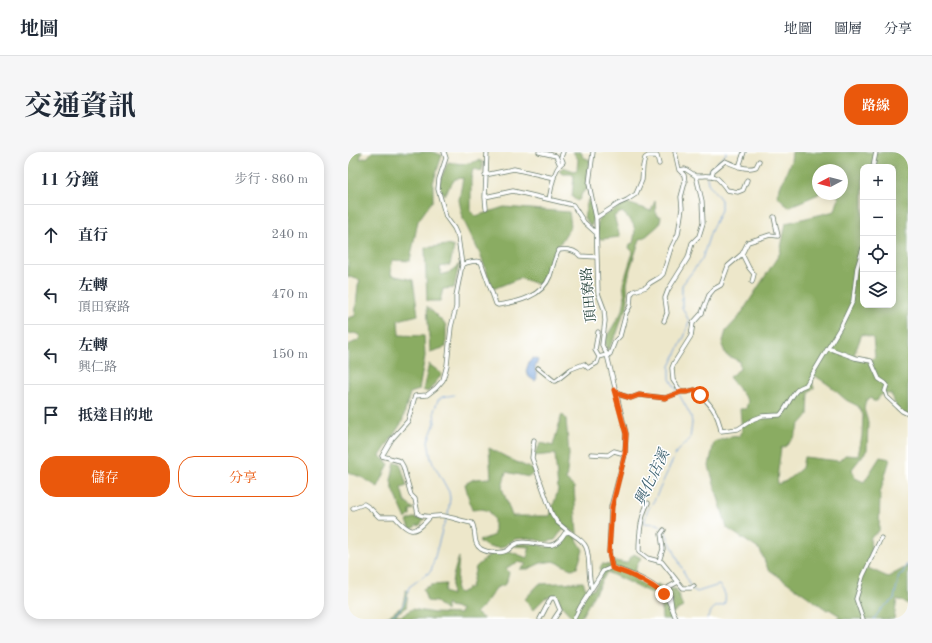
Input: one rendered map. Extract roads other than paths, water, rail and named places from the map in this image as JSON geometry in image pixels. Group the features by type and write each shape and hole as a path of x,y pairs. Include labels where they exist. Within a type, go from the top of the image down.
{"street":[{"path":"444,152 446,158 439,179 438,189 446,217 454,228 458,237 462,265 456,296 456,307 451,327 447,365 443,380 436,388 427,395 415,396 408,421 392,439 382,456 400,460 410,494 415,499 418,514 423,517 442,516 472,524 474,526 475,541 481,549 502,553 517,543 529,542 546,546 554,544 560,540 565,533 569,532"},
{"path":"486,208 485,175 487,152"},
{"path":"539,152 556,156 560,165"},
{"path":"549,199 554,178 563,162 561,157 563,152"},
{"name":"頂田寮路","path":"593,152 589,184 596,218 595,232 598,293 604,309 605,321 602,344 607,355 614,390 626,434 625,454 612,507 609,552 612,568"},
{"path":"599,357 610,354 620,336 634,291 646,287 663,274 671,248 678,234 682,208 681,196 684,175 679,170 675,152"},
{"path":"739,167 744,152"},
{"path":"874,164 876,152"},
{"path":"596,218 636,194 642,180 645,158 648,156 657,156 658,164"},
{"path":"712,176 713,171 725,161 739,167 752,169 756,168 760,160"},
{"path":"485,175 514,169 554,178"},
{"path":"679,170 685,169 696,176 718,177 727,190 738,192 743,190 747,180"},
{"path":"664,321 667,313 665,298 668,290 688,258 692,243 699,236 704,223 702,201 696,176"},
{"path":"485,196 513,191 573,205 584,222 595,232"},
{"path":"681,392 673,380 672,368 691,336 693,323 702,314 709,295 721,284 728,266 742,254 748,242 770,235 778,236 774,217"},
{"path":"462,265 465,263 481,262 496,304 498,305 534,296 549,278 559,250 565,249 577,252 580,256 597,257"},
{"path":"742,254 748,268 754,274 752,282"},
{"path":"614,390 621,395 631,398 639,395 665,398 681,392 695,390 714,410 719,419 721,431 738,429 754,418 780,415 785,410 797,390 806,385 841,326 853,301 857,268 860,258"},
{"path":"538,368 556,381 571,369 584,364 588,368 597,363 599,357 596,350 598,332"},
{"path":"828,348 871,362 879,379 887,385 885,391 887,397 902,411 908,414"},
{"path":"534,440 532,458 552,514 557,522 579,538 586,546 592,588"},
{"path":"591,454 608,455 614,451 625,454"},
{"path":"648,503 645,508 639,538 639,552 647,558 662,562 682,588 691,588 694,586"},
{"path":"353,508 364,504 379,517 395,517 402,525 413,530 420,528 430,517"},
{"path":"659,561 663,549 661,534 664,530"},
{"path":"863,619 856,599 863,576 881,538"},
{"path":"574,619 603,571 612,568 627,572 651,584 664,594 676,619"},
{"path":"672,609 669,587 678,582"},
{"path":"540,619 551,598 555,598 560,610 554,619"}],"water":[{"path":"533,358 538,360 535,368 537,378 535,381 529,377 526,371 529,362"}],"waterway":[{"name":"興化店溪","path":"706,174 726,154 726,152"},
{"name":"興化店溪","path":"677,391 670,379 670,366 685,335 689,321 682,307 682,285 702,259 711,231 721,210 721,200 708,183 707,177"},
{"name":"興化店溪","path":"663,528 658,524 644,523 647,511 655,499 677,451 690,439 692,423 691,416 679,394"},
{"path":"448,515 450,498 449,492 431,459 428,441 435,423 434,411 438,400 442,397 454,395"},
{"path":"381,619 392,616 397,612 404,603 409,587 431,571 443,527 447,518"},
{"name":"興化店溪","path":"665,531 690,586"},
{"path":"874,619 881,609 894,599 899,575 903,573 906,565 908,564"},
{"name":"興化店溪","path":"692,589 697,592 719,585 724,592 724,605 717,606 713,609 707,619"}]}
